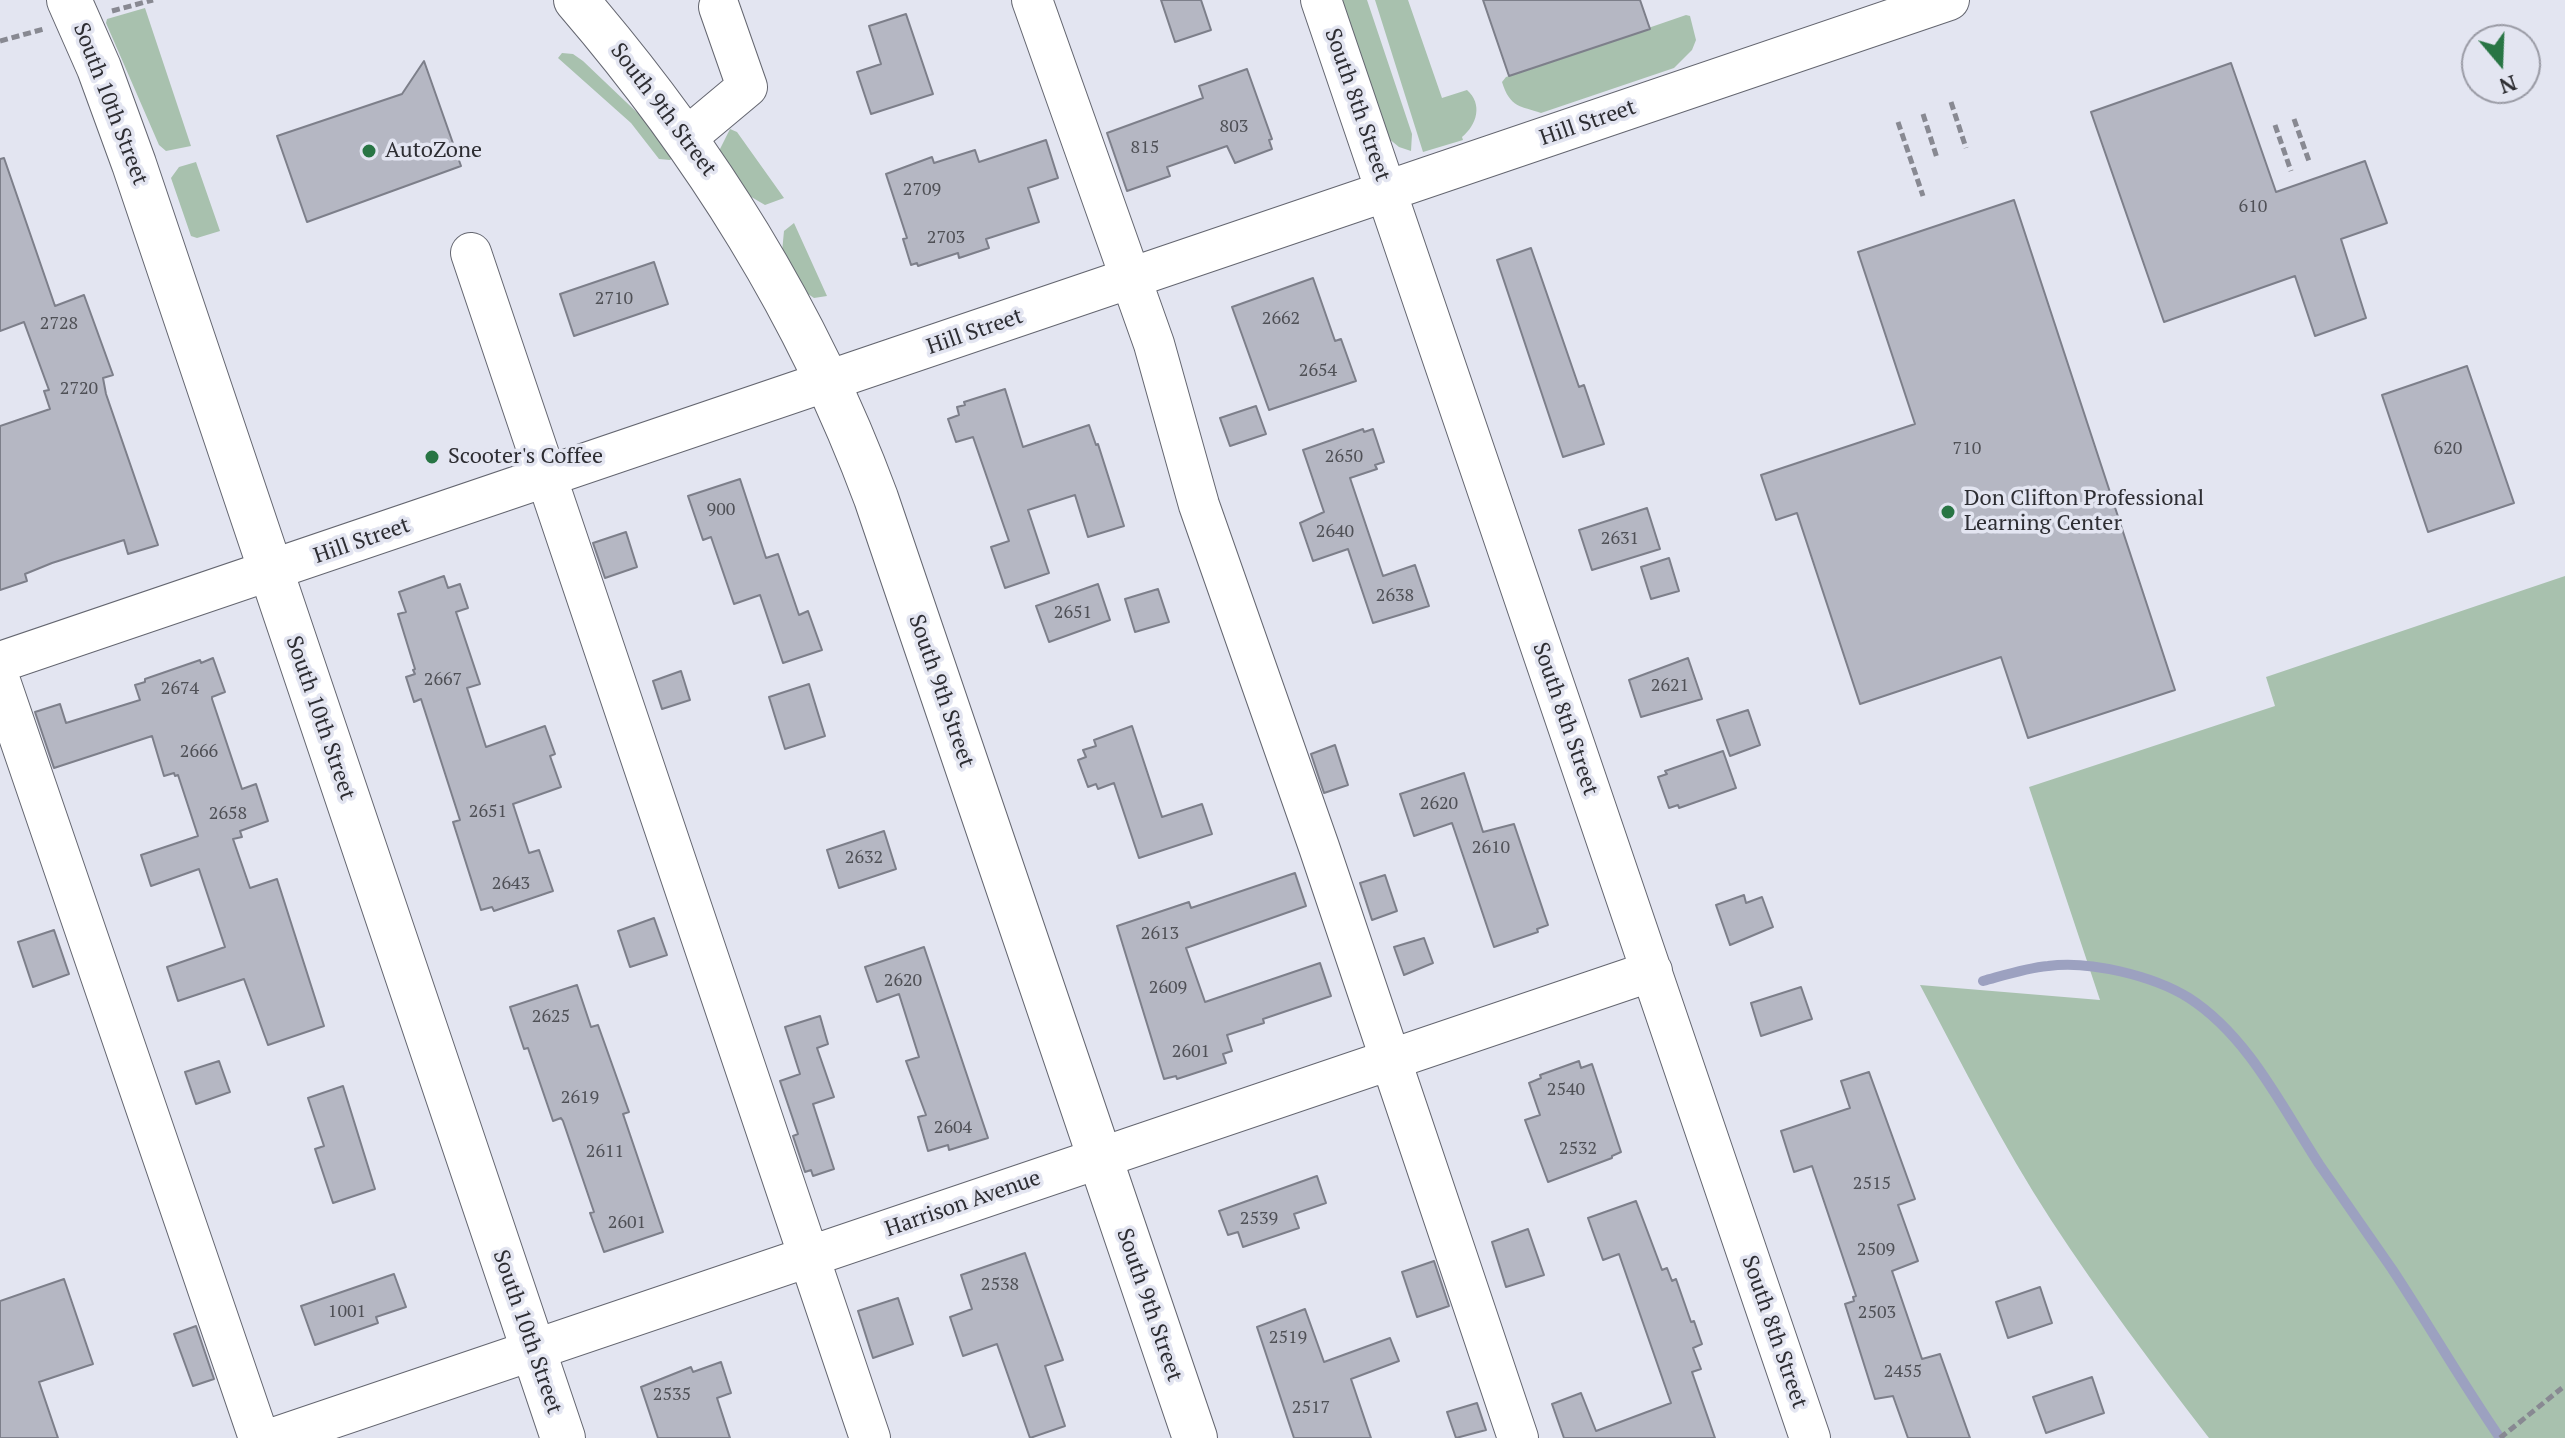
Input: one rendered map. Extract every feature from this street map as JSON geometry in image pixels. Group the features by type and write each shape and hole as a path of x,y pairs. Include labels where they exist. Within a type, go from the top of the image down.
{"main road":[{"name":"South 10th Street","path":"69,0 99,68 134,164 563,1438"},
{"name":"South 9th Street","path":"576,0 632,65 686,138 757,247 828,382 876,498 1195,1438"}],"street":[{"path":"1032,0 1154,344 1196,496 1324,862 1518,1438"},
{"name":"South 8th Street","path":"1321,0 1810,1438"},
{"name":"Hill Street","path":"0,662 1949,0"},
{"path":"686,138 747,87 719,7"},
{"path":"471,253 870,1438"},
{"path":"0,681 259,1438"},
{"name":"Harrison Avenue","path":"274,1438 1652,971"}],"path":[{"path":"0,41 23,35"},
{"path":"1951,102 1966,148"},
{"path":"1923,114 1937,158"},
{"path":"2294,119 2310,164"},
{"path":"1898,122 1923,196"},
{"path":"2275,125 2291,171"},
{"path":"2500,1438 2562,1388"}],"green space":[{"path":"1341,0 1367,0 1412,134 1411,151 1399,147 1388,138"},
{"path":"1375,0 1408,0 1442,98 1467,90 1472,96 1476,114 1463,140 1423,152"},
{"path":"145,8 191,146 166,151 159,145 106,23 107,19"},
{"path":"1690,16 1696,40 1692,50 1674,68 1541,113 1517,105 1505,91 1502,82 1506,77"},
{"path":"562,53 573,54 583,61 647,122 676,155 670,160 659,159 631,123 558,58"},
{"path":"730,129 737,132 784,198 765,205 748,195 719,151"},
{"path":"196,162 220,231 197,238 191,236 171,178 179,167"},
{"path":"794,223 827,296 814,298 808,294 782,252 784,231"},
{"path":"2565,576 2565,1438 2209,1438 2089,1276 2033,1192 1920,985 2100,1000 2029,787 2275,706 2266,677"}],"building":[{"path":"1161,0 1201,0 1211,30 1175,42"},
{"path":"1483,0 1640,0 1650,29 1509,76"},
{"path":"906,14 933,94 871,114 857,72 881,64 869,26"},
{"name":"AutoZone","path":"424,61 461,166 307,222 277,136 402,94"},
{"path":"2231,63 2276,192 2365,161 2387,223 2341,239 2366,318 2315,336 2295,276 2164,322 2091,112"},
{"path":"1247,69 1272,139 1269,140 1272,149 1235,163 1227,146 1167,167 1170,176 1127,191 1107,133 1203,98 1199,86"},
{"path":"1046,140 1058,178 1028,188 1039,222 986,239 989,248 959,258 958,253 918,266 917,263 911,265 903,239 907,238 886,174 932,157 934,163 975,150 979,162"},
{"path":"4,158 55,306 84,295 113,375 103,378 106,394 158,545 128,554 124,540 52,563 25,574 27,581 0,590 0,426 50,409 44,391 49,390 24,322 0,331 0,159"},
{"path":"2014,200 2175,690 2028,738 2001,657 1860,704 1797,513 1776,520 1761,475 1915,424 1858,252"},
{"path":"1531,248 1579,387 1584,385 1604,444 1563,457 1497,260"},
{"path":"654,262 668,304 574,336 560,294"},
{"path":"1313,278 1335,341 1341,339 1356,381 1269,410 1232,307"},
{"path":"2467,366 2514,503 2428,532 2382,395"},
{"path":"1005,389 1023,447 1089,425 1124,526 1088,537 1075,495 1028,510 1049,573 1005,588 991,547 1009,541 973,437 956,442 948,419 959,415 957,407 965,405 964,402"},
{"path":"1256,406 1266,434 1230,446 1220,418"},
{"path":"1363,429 1364,432 1373,429 1384,462 1375,465 1377,469 1350,478 1383,576 1415,565 1429,606 1373,623 1348,549 1313,561 1300,523 1324,512 1303,450"},
{"path":"740,479 766,558 778,554 799,615 808,611 822,650 783,663 760,595 734,604 711,537 703,540 688,496"},
{"path":"1647,508 1660,549 1592,570 1579,530"},
{"path":"626,532 637,567 605,578 593,543"},
{"path":"1669,558 1679,591 1651,599 1641,567"},
{"path":"444,576 448,588 460,584 468,608 456,612 480,684 467,688 486,747 545,726 555,754 550,756 561,787 513,804 529,853 539,850 553,891 494,911 492,907 481,910 453,822 460,820 421,699 414,702 406,677 415,674 415,669 398,614 406,612 399,592"},
{"path":"1098,584 1110,620 1049,642 1036,606"},
{"path":"1158,589 1169,622 1135,632 1125,599"},
{"path":"213,658 225,692 212,699 242,789 256,784 268,821 240,831 242,837 233,839 250,888 277,879 324,1026 268,1045 244,979 178,1001 167,967 225,947 199,869 151,886 141,855 198,836 178,775 164,776 152,736 54,768 35,712 60,704 66,723 140,700 135,685 145,682 145,679"},
{"path":"1688,658 1702,699 1641,717 1629,680"},
{"path":"681,671 690,700 662,709 653,681"},
{"path":"809,684 825,736 785,749 769,697"},
{"path":"1748,710 1760,745 1730,756 1717,720"},
{"path":"1132,726 1162,817 1202,804 1212,834 1139,858 1114,783 1098,789 1096,784 1088,787 1078,760 1086,757 1083,750 1096,746 1094,740"},
{"path":"1335,745 1348,785 1324,793 1311,754"},
{"path":"1723,751 1736,788 1679,808 1678,805 1669,808 1658,777 1667,774 1665,771"},
{"path":"1464,773 1483,832 1514,824 1548,925 1537,929 1538,932 1494,947 1452,823 1414,836 1400,794"},
{"path":"884,831 896,869 839,888 827,850"},
{"path":"1295,873 1306,906 1186,948 1205,1002 1320,963 1331,996 1227,1035 1232,1051 1223,1054 1226,1063 1177,1079 1176,1076 1164,1079 1117,926 1189,902 1191,908"},
{"path":"1385,875 1397,911 1372,920 1360,883"},
{"path":"1744,895 1746,903 1762,897 1773,927 1730,945 1716,905"},
{"path":"654,918 667,955 630,967 618,931"},
{"path":"54,930 69,974 33,987 18,942"},
{"path":"1424,938 1433,963 1404,975 1394,947"},
{"path":"924,947 988,1138 949,1150 948,1145 928,1151 918,1117 926,1115 906,1061 919,1057 899,994 877,1002 865,967"},
{"path":"577,985 591,1027 598,1025 629,1112 623,1114 663,1232 604,1252 590,1213 594,1212 563,1121 561,1118 553,1121 510,1007"},
{"path":"1801,987 1812,1019 1761,1036 1751,1003"},
{"path":"820,1016 828,1044 817,1048 834,1097 813,1104 834,1169 813,1176 811,1170 805,1172 793,1136 798,1134 780,1081 800,1074 785,1027"},
{"path":"219,1061 230,1092 196,1104 185,1072"},
{"path":"1579,1061 1581,1068 1592,1064 1621,1152 1548,1182 1525,1120 1540,1115 1529,1083 1541,1078 1540,1075"},
{"path":"1869,1072 1915,1199 1898,1205 1918,1261 1892,1271 1922,1359 1940,1354 1970,1438 1908,1438 1893,1396 1875,1399 1845,1304 1854,1301 1853,1297 1856,1296 1812,1166 1794,1172 1781,1131 1850,1108 1841,1081"},
{"path":"343,1086 375,1189 333,1203 315,1149 324,1146 308,1098"},
{"path":"1317,1176 1326,1203 1294,1214 1299,1228 1243,1247 1238,1232 1228,1235 1219,1211"},
{"path":"1636,1201 1662,1270 1667,1268 1672,1281 1676,1279 1702,1344 1693,1348 1701,1369 1692,1372 1715,1438 1564,1438 1552,1404 1581,1393 1596,1431 1671,1403 1619,1254 1603,1260 1588,1218"},
{"path":"1528,1229 1544,1275 1506,1287 1492,1242"},
{"path":"1025,1253 1063,1360 1045,1366 1065,1426 1030,1438 997,1344 963,1356 950,1317 972,1309 961,1275"},
{"path":"1434,1261 1449,1306 1417,1317 1402,1272"},
{"path":"394,1274 406,1307 376,1317 378,1323 315,1345 301,1306"},
{"path":"64,1279 93,1364 39,1382 58,1438 0,1438 0,1301"},
{"path":"2040,1287 2052,1323 2008,1338 1996,1302"},
{"path":"898,1298 913,1344 873,1358 858,1311"},
{"path":"1305,1309 1324,1362 1390,1338 1399,1361 1351,1379 1371,1438 1294,1438 1257,1327"},
{"path":"196,1326 214,1379 193,1386 174,1334"},
{"path":"721,1362 731,1393 717,1398 730,1438 658,1438 641,1387 691,1367 693,1372"},
{"path":"2092,1377 2104,1413 2046,1433 2033,1397"},
{"path":"1477,1403 1486,1430 1456,1438 1447,1412"}],"waterway":[{"path":"1983,981 2048,966 2082,965 2158,983 2189,998 2210,1014 2229,1032 2262,1074 2500,1438"}],"place":[{"name":"AutoZone","path":"369,151"},
{"name":"Scooter's Coffee","path":"432,457"},
{"name":"Don Clifton Professional Learning Center","path":"1948,512"}]}
